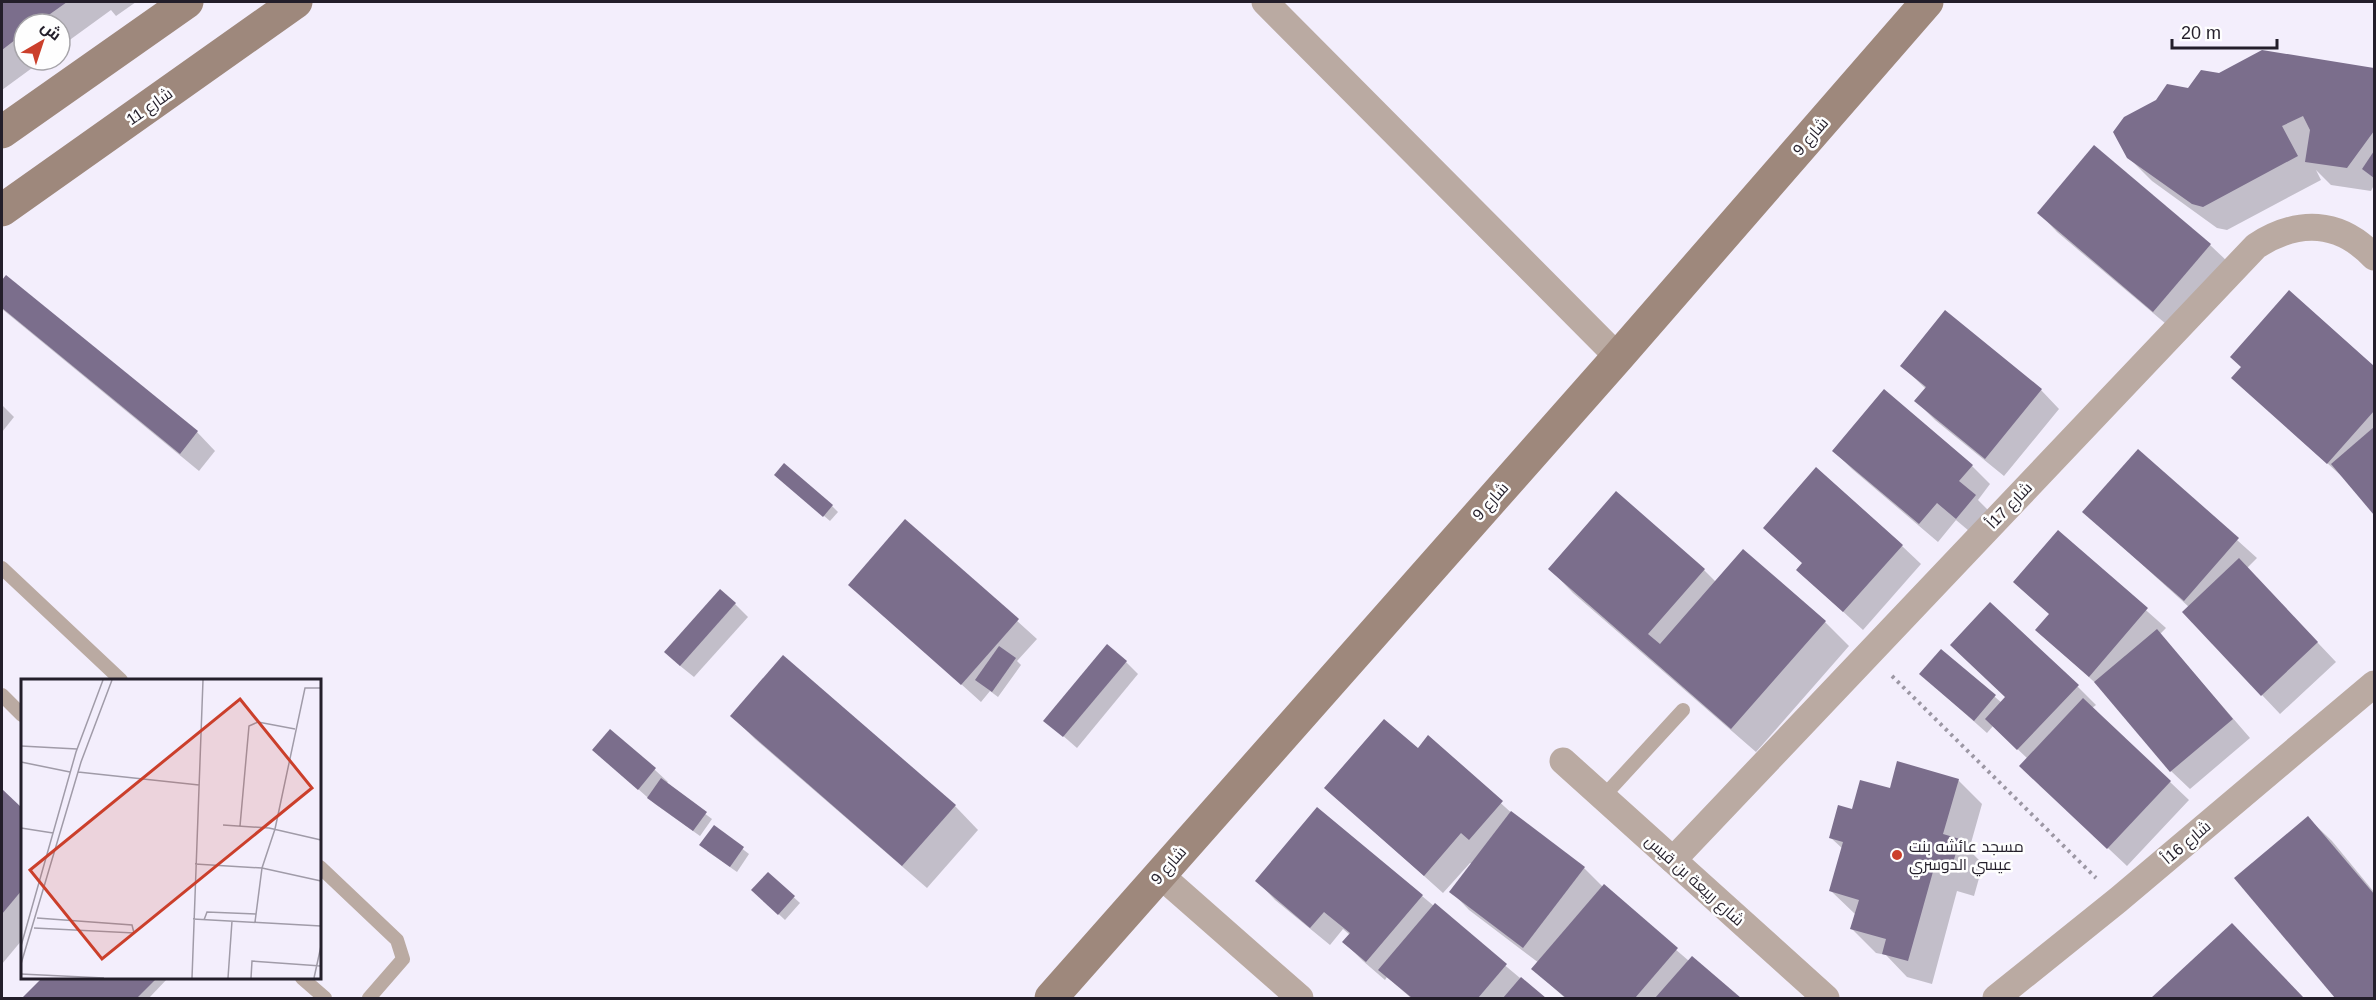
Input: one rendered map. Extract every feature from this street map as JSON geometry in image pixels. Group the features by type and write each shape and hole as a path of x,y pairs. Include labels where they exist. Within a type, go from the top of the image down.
{"street":[{"path":"2,132 187,2"},
{"name":"شارع 11","path":"2,210 296,2"},
{"path":"1265,2 1618,357"},
{"name":"شارع 9","path":"1051,999 1618,357 1927,2"},
{"name":"شارع 17أ","path":"1673,860 1868,652 2256,246 2289,229 2326,228 2360,243 2374,257"},
{"name":"شارع 16أ","path":"1996,999 2118,900 2374,684"},
{"name":"شارع ربيعة بن قيس","path":"1563,761 1826,999"},
{"path":"1159,874 1300,999"}],"lane":[{"path":"2,568 119,679"},
{"path":"2,695 21,714"},
{"path":"1602,797 1683,710"},
{"path":"321,868 397,940 403,959 369,999"},
{"path":"303,979 325,999"}],"path":[{"path":"1868,652 2118,900"}],"building":[{"path":"2,2 67,2 53,12 12,12 12,42 2,50"},
{"path":"2262,50 2374,68 2374,131 2347,168 2305,162 2310,130 2303,116 2282,126 2298,156 2203,207 2192,204 2127,158 2113,132 2124,117 2156,100 2167,84 2188,88 2201,70 2219,73"},
{"path":"2094,145 2211,244 2153,312 2037,213"},
{"path":"2374,151 2374,178 2362,169"},
{"path":"6,275 198,431 180,454 2,308 2,280"},
{"path":"2289,290 2374,366 2374,411 2327,464 2231,378 2241,367 2230,357"},
{"path":"1945,310 2042,389 1985,459 1914,401 1926,387 1900,366"},
{"path":"1884,389 1973,465 1959,481 1976,495 1956,519 1937,503 1919,524 1832,451"},
{"path":"2374,427 2374,515 2331,464"},
{"path":"2138,449 2239,538 2184,601 2082,512"},
{"path":"784,463 833,505 823,517 774,475"},
{"path":"1816,467 1903,545 1843,612 1796,570 1802,563 1763,528"},
{"path":"1616,491 1705,569 1648,634 1660,644 1743,549 1826,621 1731,729 1548,569"},
{"path":"905,519 1019,619 961,685 848,585"},
{"path":"2058,530 2148,608 2089,677 2035,630 2049,614 2013,582"},
{"path":"2239,558 2318,642 2261,696 2182,612"},
{"path":"720,589 736,603 680,666 664,652"},
{"path":"1990,602 2079,685 2017,750 1985,719 2005,697 1950,645"},
{"path":"2157,629 2233,719 2170,772 2094,682"},
{"path":"1107,644 1127,661 1063,737 1043,721"},
{"path":"999,646 1016,658 992,692 975,680"},
{"path":"1941,649 1996,695 1974,721 1919,674"},
{"path":"783,655 956,805 902,866 730,716"},
{"path":"2083,698 2171,781 2107,849 2019,766"},
{"path":"1384,719 1418,748 1428,735 1503,801 1469,840 1461,833 1424,876 1324,788"},
{"path":"610,729 656,768 638,790 592,750"},
{"name":"مسجد عائشه بنت عيسي الدوسري","path":"1897,761 1959,779 1943,834 1960,839 1950,873 1934,868 1908,961 1882,954 1886,939 1850,929 1859,900 1829,891 1843,842 1829,838 1838,805 1852,809 1860,780 1890,788"},
{"path":"661,778 707,812 693,831 647,798"},
{"path":"2,789 21,807 21,891 2,914"},
{"path":"1317,807 1423,895 1366,962 1342,942 1350,933 1324,912 1310,928 1255,881"},
{"path":"1511,811 1585,867 1523,948 1449,892"},
{"path":"2308,816 2374,894 2374,998 2335,998 2234,878"},
{"path":"714,825 744,847 730,867 699,845"},
{"path":"768,872 795,896 778,915 751,890"},
{"path":"1604,884 1678,948 1635,998 1566,998 1531,969"},
{"path":"1435,903 1507,964 1478,998 1412,998 1378,970"},
{"path":"2232,923 2304,998 2151,998"},
{"path":"1692,956 1741,998 1655,998"},
{"path":"1521,977 1546,998 1503,998"},
{"path":"41,979 156,979 137,998 22,998"}],"place":[{"name":"مسجد عائشه بنت عيسي الدوسري","path":"1897,855"}]}
